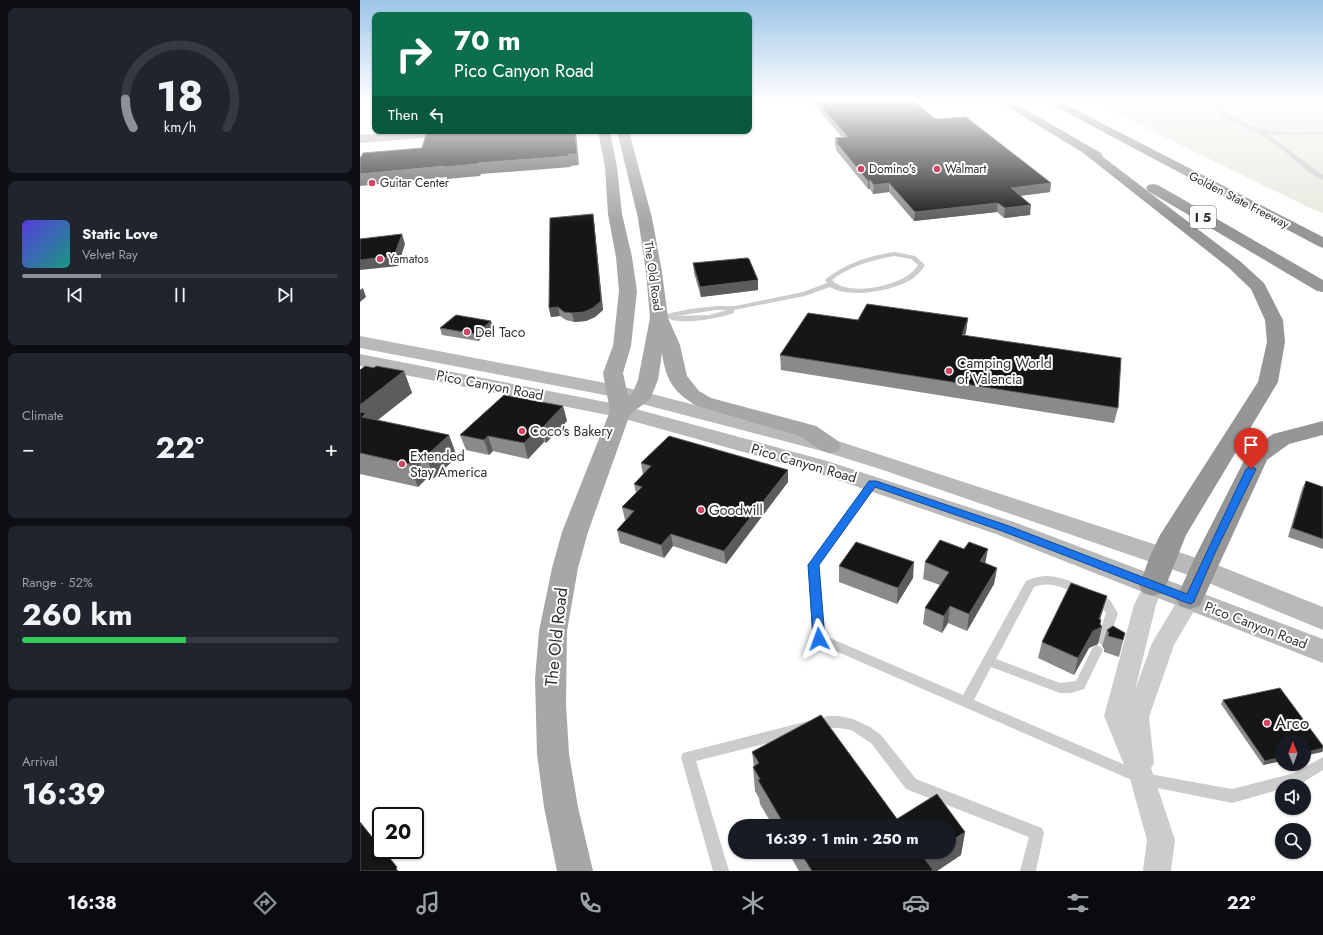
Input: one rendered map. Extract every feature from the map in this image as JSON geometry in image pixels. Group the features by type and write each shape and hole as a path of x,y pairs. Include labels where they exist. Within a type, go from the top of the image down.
{"highway":[{"name":"I 5","path":"1071,141 1323,287"},
{"name":"Golden State Freeway","path":"1126,141 1323,244"},
{"path":"1084,148 1235,265 1258,287 1274,320 1276,342 1268,382 1173,535 1163,556 1153,586"},
{"path":"1190,599 1257,456 1281,439 1323,428"}],"main road":[{"name":"The Old Road","path":"606,141 611,167 615,214 624,256 628,291 622,346 613,373 626,400"},
{"name":"The Old Road","path":"576,871 561,807 553,754 550,704 553,631 565,568 575,532 626,400 648,380 659,318 654,272 645,218 625,141"},
{"path":"659,318 671,345 677,378 692,395 704,402 808,431 830,446"},
{"name":"Pico Canyon Road","path":"360,342 830,446 896,466 1163,556 1203,570 1323,618"},
{"name":"Pico Canyon Road","path":"360,360 626,400 1006,528 1323,651"}],"street":[{"path":"1153,586 1145,605 1116,716 1143,779 1161,840 1157,871"},
{"path":"1143,779 1137,717 1163,643 1190,599"}],"lane":[{"path":"1274,141 1323,178"},
{"path":"904,255 919,261 922,265 908,278 893,285 881,288 846,291 831,284 828,280 836,273 863,262 884,256 904,255"},
{"path":"659,318 693,319 725,313 735,308 805,294 831,284"},
{"path":"873,483 814,565 819,639 1143,779 1232,796 1298,778 1323,763"},
{"path":"966,702 988,661 1030,584 1039,579 1050,579 1098,597 1106,603 1112,613 1100,645 1080,685 1071,688 1060,688 988,661"},
{"path":"721,871 688,757 828,722 839,722 853,725 876,739 911,784 1037,833 1028,871"}],"shaded area":[{"path":"1172,141 1323,141 1323,213"}],"building":[{"path":"424,141 576,141 577,154 568,154 569,156 360,174 360,157 363,153 422,148"},
{"name":"Walmart","path":"996,141 1051,183 1011,188 1031,205 1005,208 998,203 915,212 889,183 874,185 870,180 868,181 836,142"},
{"path":"593,214 601,301 593,308 584,312 572,313 564,312 558,307 549,308 550,218"},
{"path":"402,234 394,256 360,260 360,239"},
{"path":"749,259 758,280 700,287 693,263"},
{"name":"Camping World of Valencia","path":"867,304 968,318 962,335 1121,358 1118,408 780,355 808,313 858,320"},
{"path":"456,315 491,321 476,334 440,328"},
{"path":"365,366 374,368 376,366 404,371 360,405 360,370"},
{"path":"504,395 563,406 543,427 540,427 524,443 488,436 484,440 460,435"},
{"path":"360,412 366,413 362,417 449,435 426,456 417,456 409,464 360,453"},
{"name":"Goodwill","path":"669,436 788,470 724,551 671,534 661,545 617,530 634,511 622,507 642,487 634,484 651,466 641,463"},
{"path":"1306,481 1323,487 1323,539 1292,528"},
{"path":"940,540 964,549 969,542 988,549 980,561 997,568 969,614 950,606 944,616 925,608 949,572 925,562"},
{"path":"856,542 914,562 898,588 839,566"},
{"path":"1071,583 1107,596 1099,619 1101,620 1100,624 1102,627 1093,631 1078,658 1042,642"},
{"path":"1113,626 1125,633 1123,640 1108,636 1109,633 1107,630"},
{"name":"Arco","path":"1280,688 1323,748 1311,751 1311,735 1275,735 1275,759 1265,761 1223,700"},
{"path":"821,715 897,819 781,819 758,780 760,779 753,767 759,763 752,752"},
{"path":"937,794 955,819 897,819"},
{"path":"956,820 965,832 956,838"},
{"path":"360,822 372,837 372,859 390,859 397,867 396,869 398,871 360,871"},
{"path":"804,859 925,859 933,870 931,871 812,871"}],"place":[{"name":"Domino's","path":"861,169"},
{"name":"Walmart","path":"937,169"},
{"name":"Guitar Center","path":"372,183"},
{"name":"Yamatos","path":"380,259"},
{"name":"Del Taco","path":"467,332"},
{"name":"Camping World of Valencia","path":"949,371"},
{"name":"Coco's Bakery","path":"522,431"},
{"name":"Extended Stay America","path":"402,464"},
{"name":"Goodwill","path":"701,510"},
{"name":"Arco","path":"1267,723"}],"route":[{"path":"819,639 814,565 873,483 1006,528 1190,599 1209,555 1251,469"}]}
